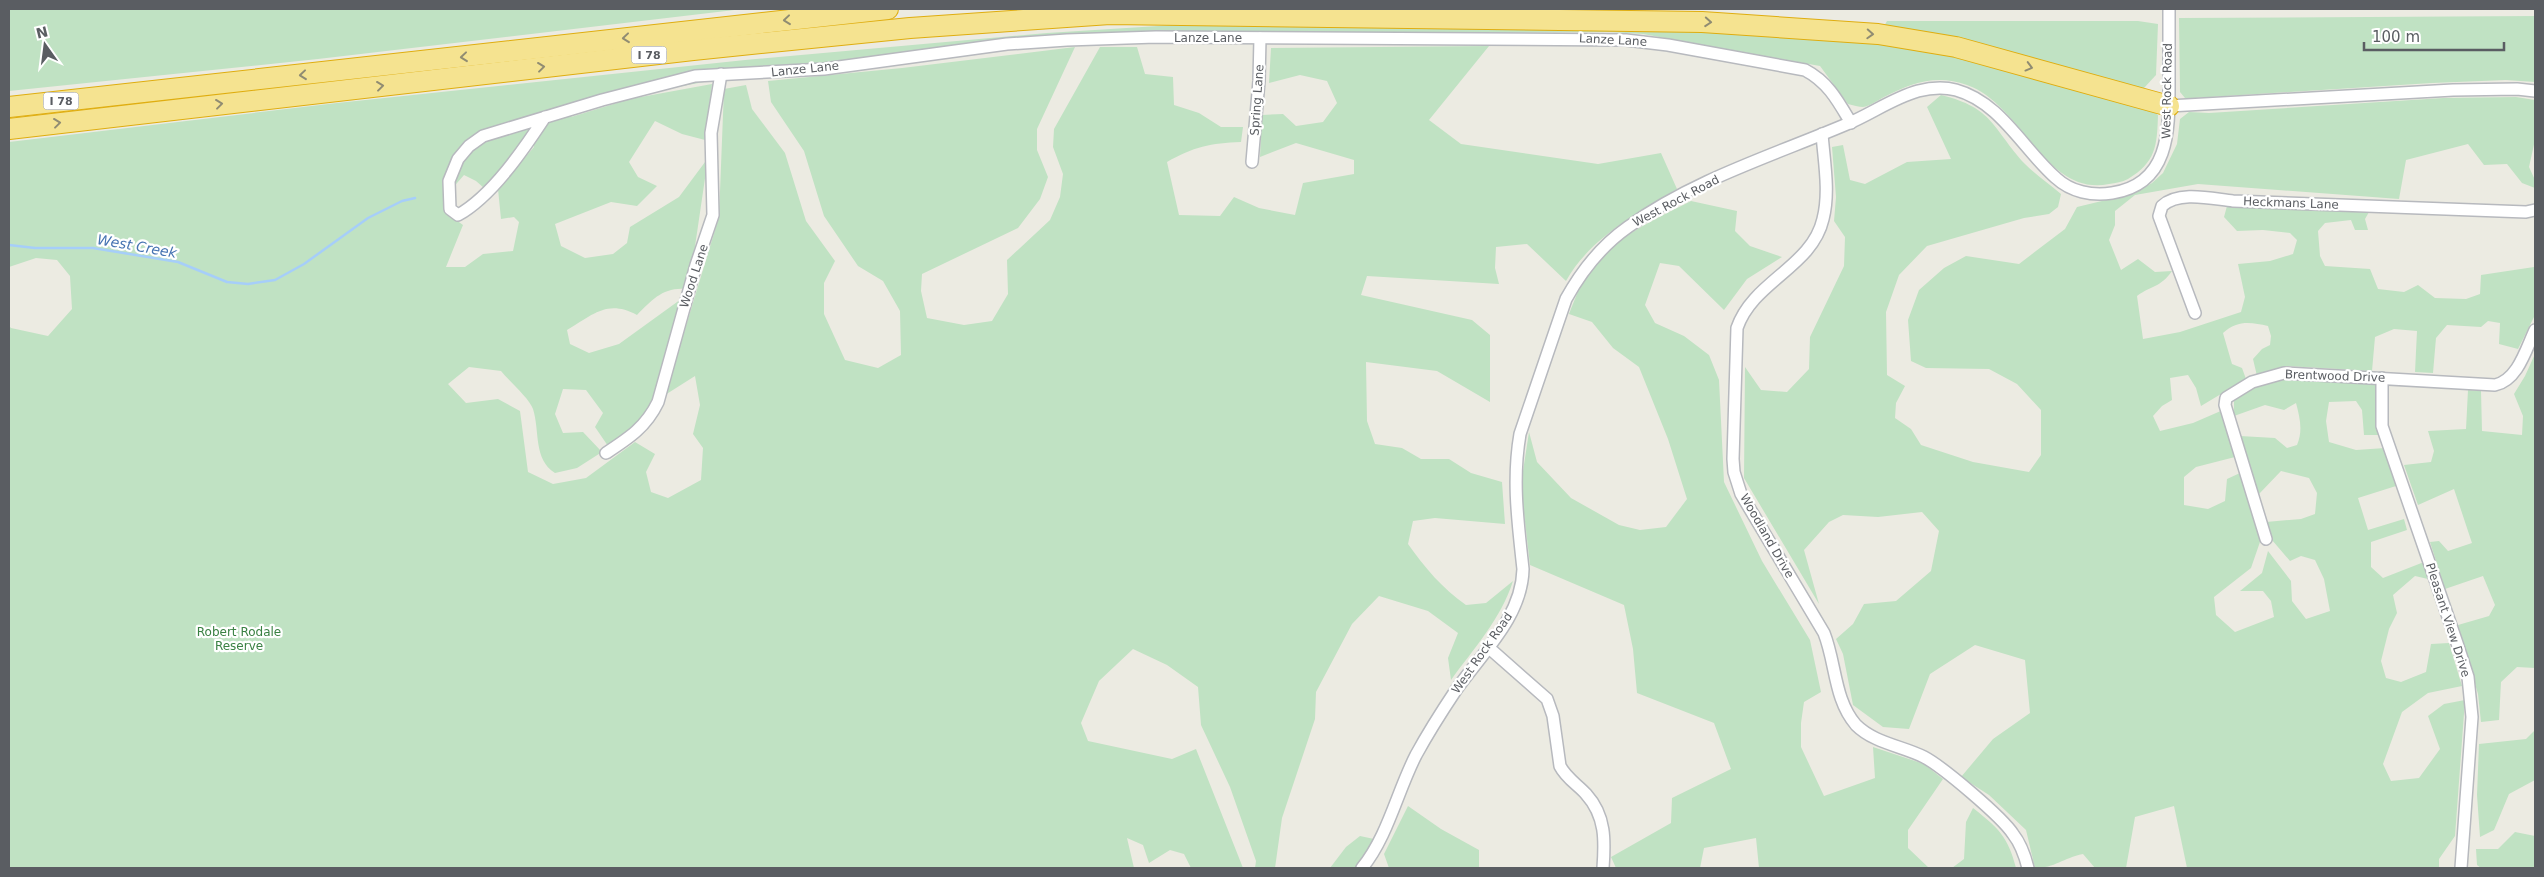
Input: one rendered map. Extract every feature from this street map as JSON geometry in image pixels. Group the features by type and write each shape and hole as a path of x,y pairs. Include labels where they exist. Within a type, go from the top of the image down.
{"highway":[{"name":"I 78","path":"9,107 888,9"},
{"name":"I 78","path":"9,129 693,50 910,28 1110,14 1292,16 1681,9"},
{"path":"1292,16 1702,22 1878,34 1956,47 2169,106"}],"street":[{"name":"West Rock Road","path":"1362,868 1388,821 1416,754 1456,689 1488,648 1516,605 1523,581 1514,494 1516,456 1520,434 1560,314 1577,279 1591,260 1616,236 1662,206 1713,180 1851,122 1916,91 1940,88 1953,90 1978,99 1991,109 2058,180 2080,192 2102,194 2135,185 2153,170 2166,146 2169,106 2169,9"},
{"name":"Lanze Lane","path":"545,117 518,156 478,201 458,215 453,213 450,209 449,181 458,159 469,146 483,136 545,117 644,88 695,76 824,69 1007,44 1067,40 1156,37 1594,38 1658,43 1805,70 1815,75 1830,89 1851,122"},
{"name":"Spring Lane","path":"1252,162 1259,82 1260,38"},
{"name":"Wood Lane","path":"606,452 636,434 647,422 658,402 696,265 713,215 711,133 721,74"},
{"path":"2169,106 2453,90 2517,89 2535,91"},
{"name":"Woodland Drive","path":"1822,134 1826,204 1819,232 1807,250 1754,298 1741,317 1737,328 1733,459 1736,480 1741,494 1824,633 1833,661 1840,696 1850,717 1868,735 1925,757 1964,788 2013,832 2028,868"},
{"name":"Heckmans Lane","path":"2194,313 2159,216 2162,206 2172,200 2200,197 2233,201 2526,212 2535,210"},
{"name":"Brentwood Drive","path":"2266,539 2225,405 2226,398 2252,382 2284,372 2503,384 2513,375 2535,330"},
{"name":"Pleasant View Drive","path":"2382,378 2382,426 2457,643 2471,697 2472,718 2461,868"},
{"path":"1488,648 1547,699 1553,716 1560,766 1563,772 1586,794 1599,815 1604,841 1603,868"}],"green space":[{"path":"9,9 743,9 318,59 9,91"},
{"path":"2535,16 2535,82 2506,80 2432,83 2194,98 2185,98 2180,92 2179,18"},
{"path":"1887,21 2138,21 2158,24 2156,75 2144,88 2137,89 1883,28"},
{"name":"Robert Rodale Reserve","path":"1326,24 1618,27 1904,43 2145,105 2158,115 2157,136 2150,159 2137,173 2119,182 2087,184 2068,177 2050,163 2003,110 1986,95 1967,85 1945,80 1914,84 1860,107 1848,104 1820,66 1643,34 1609,32 1106,35 720,79 629,96 576,111 571,117 630,99 712,84 705,140 682,134 655,121 629,162 638,177 657,186 637,206 611,202 555,224 561,246 585,258 613,254 627,243 630,227 679,197 708,158 693,260 686,289 664,292 637,315 617,308 609,309 593,314 567,330 570,344 589,353 619,344 684,297 650,409 635,429 608,446 595,427 603,413 586,390 563,389 555,414 563,433 583,432 602,452 577,468 555,473 543,460 540,452 535,417 531,405 501,371 469,367 448,384 466,403 498,399 520,411 528,472 553,484 586,478 635,442 655,454 646,472 651,492 668,498 701,480 703,448 693,434 700,405 695,376 665,395 719,217 724,89 746,85 752,109 785,153 806,221 835,261 824,283 824,314 845,360 878,368 901,355 900,311 883,281 858,266 824,216 804,151 771,102 768,81 902,68 1075,47 1037,129 1037,150 1048,177 1040,199 1018,228 922,274 921,291 927,318 964,325 992,321 1008,294 1007,260 1050,220 1060,197 1063,174 1053,147 1054,129 1100,47 1137,47 1145,74 1173,77 1174,105 1199,113 1221,127 1243,127 1241,142 1220,143 1202,147 1167,162 1179,215 1220,216 1234,197 1259,208 1295,215 1303,183 1354,174 1354,160 1296,143 1260,157 1262,115 1283,114 1296,126 1323,122 1337,103 1327,81 1300,75 1269,83 1271,48 1489,46 1429,120 1461,144 1598,164 1661,153 1677,189 1615,228 1588,252 1566,281 1527,244 1496,247 1495,268 1499,284 1367,276 1361,295 1472,320 1490,335 1490,402 1437,371 1366,362 1367,421 1375,444 1402,448 1421,459 1449,459 1471,473 1502,482 1505,524 1435,518 1413,521 1408,544 1434,577 1466,605 1486,603 1513,581 1494,621 1451,680 1448,658 1458,633 1428,611 1379,596 1352,624 1316,692 1315,719 1282,818 1275,868 1255,868 1256,861 1230,787 1201,725 1198,687 1167,665 1133,649 1099,681 1081,723 1088,741 1172,759 1196,749 1243,868 1191,868 1184,854 1170,850 1149,863 1143,845 1127,838 1134,868 9,868 9,326 48,336 72,309 70,276 57,260 36,258 9,267 9,142 337,103 745,60 1047,33 1174,25","holes":["531,133 534,147 498,189 501,219 514,217 519,222 513,251 483,254 465,267 446,267 463,225 445,212 444,198 464,175 476,181 484,188"]},
{"path":"1941,95 1972,106 1982,113 2025,164 2061,194 2058,207 2049,214 2024,218 1927,246 1899,275 1886,312 1887,375 1905,386 1896,403 1895,418 1911,429 1921,445 1973,462 2029,472 2041,455 2041,410 2017,384 1989,369 1926,368 1911,361 1908,320 1919,290 1944,268 1966,256 2019,264 2065,229 2077,207 2135,193 2152,183 2163,173 2177,144 2180,119 2189,112 2209,113 2443,98 2516,97 2535,100 2535,140 2529,167 2535,180 2535,188 2522,183 2507,164 2484,165 2468,144 2406,160 2399,199 2198,184 2135,195 2115,211 2115,225 2109,240 2121,270 2138,259 2155,272 2172,271 2160,283 2137,296 2143,339 2180,332 2241,312 2245,297 2238,264 2270,261 2293,254 2297,240 2290,233 2263,230 2237,231 2224,217 2227,206 2369,212 2365,219 2368,230 2355,230 2351,220 2325,223 2318,231 2320,256 2325,266 2370,269 2378,289 2404,292 2418,285 2435,298 2466,299 2480,294 2481,275 2534,267 2535,263 2535,315 2518,349 2499,344 2500,323 2488,321 2481,327 2447,325 2436,338 2433,373 2415,372 2417,331 2394,329 2375,337 2372,371 2287,366 2257,376 2253,359 2262,349 2270,345 2271,336 2268,326 2244,323 2234,326 2223,333 2232,364 2242,368 2246,379 2201,406 2196,388 2188,375 2170,378 2172,400 2162,406 2153,416 2160,431 2193,423 2223,410 2235,457 2196,467 2184,477 2184,505 2208,509 2225,501 2227,479 2240,473 2261,539 2251,568 2214,597 2216,615 2235,632 2274,617 2271,601 2263,591 2240,591 2262,573 2268,551 2291,581 2292,601 2306,619 2330,611 2324,579 2315,560 2301,556 2290,561 2272,540 2266,522 2301,519 2315,514 2317,493 2309,478 2281,471 2259,494 2240,436 2275,438 2287,448 2297,445 2300,419 2296,403 2284,410 2265,405 2234,416 2234,400 2255,386 2284,379 2378,383 2376,419 2382,435 2364,435 2362,410 2356,401 2329,402 2326,421 2329,442 2356,450 2385,448 2396,486 2358,498 2368,530 2404,519 2407,530 2371,542 2371,567 2383,578 2424,562 2428,579 2415,576 2393,595 2397,613 2389,629 2381,661 2386,678 2401,682 2426,672 2431,644 2449,643 2462,686 2428,693 2402,712 2383,764 2391,781 2419,778 2440,749 2428,716 2444,704 2465,700 2455,836 2439,859 2439,868 2187,868 2174,806 2135,817 2126,868 2095,868 2083,854 2054,865 2035,868 2026,830 1989,795 1961,777 1993,739 2030,713 2025,660 1975,645 1930,674 1909,729 1883,727 1853,705 1843,654 1836,639 1853,624 1864,604 1896,601 1931,571 1939,531 1922,512 1878,517 1843,515 1829,522 1804,550 1819,604 1744,478 1745,367 1761,390 1787,392 1809,369 1810,337 1844,266 1845,237 1834,221 1836,197 1832,147 1843,145 1850,180 1865,184 1907,162 1951,159 1927,107"},
{"path":"1691,201 1737,211 1735,231 1750,246 1782,257 1747,279 1724,310 1679,266 1660,263 1645,305 1655,323 1684,336 1709,355 1719,380 1724,482 1762,561 1810,640 1821,692 1804,702 1801,723 1801,747 1824,796 1875,778 1873,747 1924,764 1943,779 1908,830 1908,848 1929,868 1759,868 1756,838 1704,848 1700,868 1616,868 1611,857 1671,823 1672,798 1731,769 1714,723 1637,693 1633,649 1624,605 1530,565 1523,504 1523,471 1529,432 1537,462 1571,498 1619,525 1640,530 1666,527 1687,499 1668,439 1639,367 1613,348 1592,322 1569,314 1587,274 1605,253 1640,227"},
{"path":"2535,354 2535,668 2517,667 2501,682 2499,720 2481,722 2478,694 2458,625 2489,616 2495,605 2483,576 2445,589 2430,542 2439,541 2448,551 2472,543 2454,489 2418,505 2404,465 2431,462 2434,451 2428,431 2466,429 2468,390 2481,391 2482,431 2522,435 2523,416 2514,394"},
{"path":"2535,730 2535,780 2509,794 2494,830 2480,837 2477,795 2479,744 2526,739"},
{"path":"1408,806 1441,829 1479,850 1479,868 1389,868 1384,854"},
{"path":"1973,808 2001,834 2013,857 2016,868 1952,868 1964,859 1966,822"},
{"path":"2515,832 2535,836 2535,868 2481,868 2477,865 2476,849 2498,849"},
{"path":"1360,836 1374,839 1365,858 1356,868 1330,868 1346,847"}],"waterway":[{"name":"West Creek","path":"9,245 35,248 93,248 178,262 227,282 248,284 275,280 304,264 368,218 402,201 415,198"}]}
